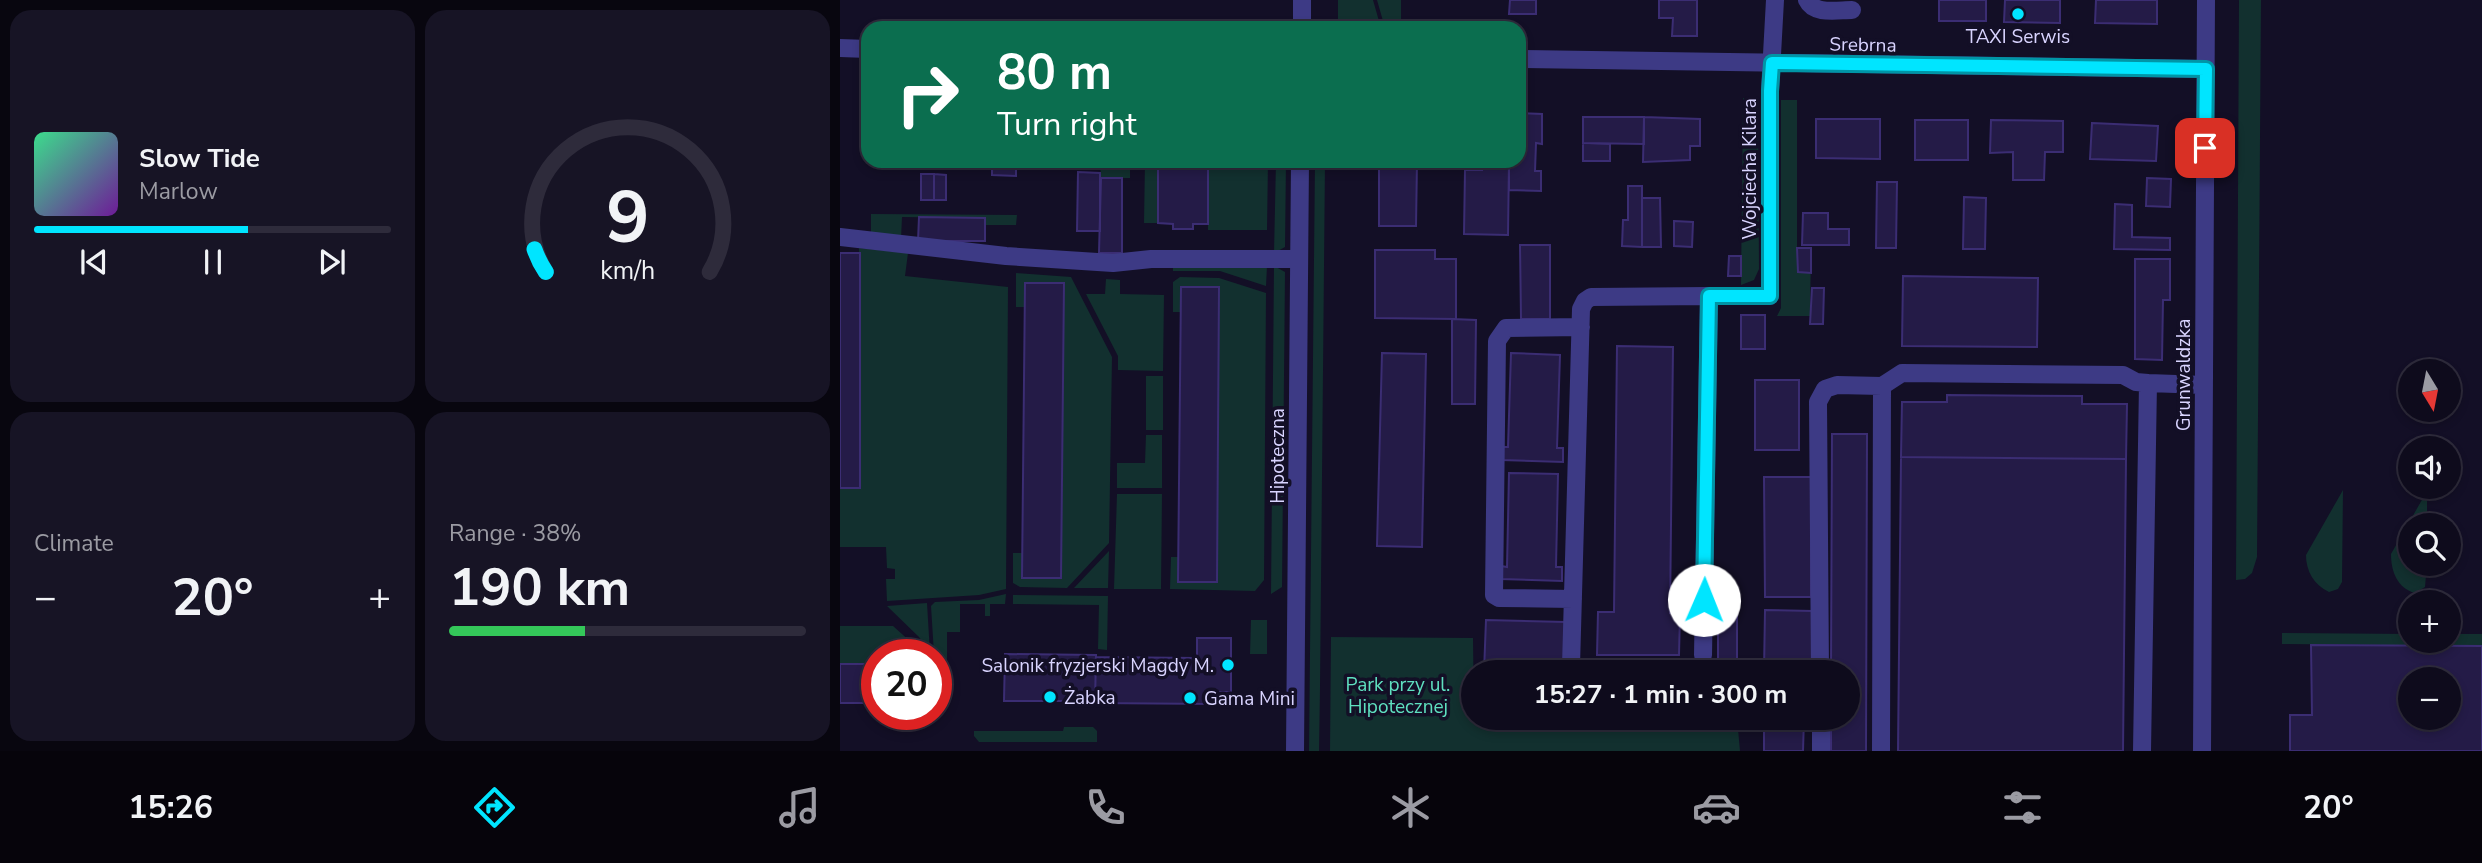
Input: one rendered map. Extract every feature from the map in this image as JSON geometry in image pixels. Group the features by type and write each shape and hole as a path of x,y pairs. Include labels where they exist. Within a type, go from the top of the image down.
{"street":[{"path":"1302,0 1302,21"},
{"name":"Wojciecha Kilara","path":"1709,296 1770,296 1770,91 1775,0"},
{"path":"1807,0 1815,9 1852,10"},
{"name":"Grunwaldzka","path":"2202,751 2206,0"},
{"path":"840,48 861,48"},
{"name":"Srebrna","path":"1526,59 2206,69"},
{"name":"Hipoteczna","path":"1295,751 1300,168"},
{"path":"840,237 1006,256 1113,263 1151,259 1299,259"},
{"path":"1571,660 1581,309 1591,297 1709,296 1703,655"},
{"path":"1573,599 1499,598 1494,595 1497,341 1506,328 1581,327"},
{"path":"1820,660 1818,402 1825,389 1838,385 1882,386 1902,373 2123,375 2136,382 2204,385"},
{"path":"2142,751 2148,383"},
{"path":"1881,751 1882,386"},
{"path":"1821,730 1821,751"}],"green space":[{"path":"1338,0 1373,0 1379,21 1338,21"},
{"path":"1377,0 1401,0 1401,21 1383,21"},
{"path":"2239,0 2261,0 2257,557 2252,573 2245,579 2236,580"},
{"path":"1743,98 1758,100 1759,269 1754,280 1741,285"},
{"path":"1781,100 1797,100 1797,247 1811,248 1810,316 1777,316 1781,308"},
{"path":"1100,168 1130,168 1130,178 1101,178"},
{"path":"1145,168 1158,168 1158,223 1144,223"},
{"path":"1208,168 1268,168 1267,230 1208,230"},
{"path":"1276,168 1286,168 1285,247 1274,253"},
{"path":"1315,168 1325,168 1319,751 1309,751"},
{"path":"871,214 1017,215 1016,225 985,225 984,218 902,217 901,239 871,235"},
{"path":"859,248 908,253 905,276 1008,287 1006,589 979,595 887,601 886,579 895,579 895,569 887,568 886,547 840,547 840,488 860,488"},
{"path":"1173,266 1267,266 1266,286 1220,271 1173,271"},
{"path":"1274,266 1285,272 1282,587 1271,594"},
{"path":"1016,273 1071,277 1112,357 1109,543 1067,588 1020,587 1013,583 1013,553 1023,553 1023,578 1061,578 1064,283 1025,283 1025,307 1016,307"},
{"path":"1180,277 1219,278 1266,293 1264,580 1255,591 1170,589 1171,557 1178,557 1178,582 1217,582 1219,287 1181,287 1180,312 1173,312 1173,282"},
{"path":"1106,279 1120,280 1120,294 1164,295 1163,371 1118,370 1118,356 1086,294 1105,294"},
{"path":"1146,376 1163,376 1163,430 1146,430"},
{"path":"1146,435 1162,435 1162,488 1117,488 1117,463 1145,463"},
{"path":"2343,490 2342,582 2338,589 2329,592 2319,586 2312,577 2307,567 2306,555"},
{"path":"1117,494 1162,494 1161,589 1114,589"},
{"path":"2422,499 2427,499 2427,513 2414,513"},
{"path":"2398,542 2398,576 2426,576 2425,587 2408,590 2399,583 2392,567 2391,554"},
{"path":"1109,551 1108,588 1074,588"},
{"path":"1006,594 1005,604 990,604 990,616 985,616 985,604 960,604 960,632 947,632 947,639 933,639 931,606 935,602 979,600"},
{"path":"1013,595 1108,596 1107,650 1098,649 1099,605 1013,604"},
{"path":"927,603 929,639 920,639 887,606"},
{"path":"1251,620 1267,620 1267,654 1250,654"},
{"path":"840,626 893,626 908,639 861,639 861,664 840,664"},
{"path":"2282,633 2398,634 2398,645 2282,644"},
{"path":"2461,634 2482,634 2482,646 2461,646"},
{"name":"Park przy ul. Hipotecznej","path":"1331,637 1473,638 1473,660 1461,660 1461,730 1738,730 1740,751 1330,751"},
{"path":"1064,727 1093,727 1097,731 1097,742 979,742 974,736 974,731 1063,731"}],"building":[{"path":"1510,0 1536,0 1536,14 1509,14"},
{"path":"1659,0 1697,0 1697,36 1672,36 1673,18 1659,18"},
{"path":"1939,0 1986,0 1986,21 1939,21"},
{"path":"2005,0 2060,0 2060,23 2004,22"},
{"path":"2096,0 2157,0 2157,24 2095,23"},
{"path":"1526,113 1542,114 1542,144 1536,143 1535,171 1541,171 1541,191 1509,190 1509,168 1526,168"},
{"path":"1583,117 1644,117 1644,144 1583,143"},
{"path":"1644,117 1700,119 1700,146 1690,146 1690,160 1643,162"},
{"path":"1816,119 1880,119 1880,159 1816,158"},
{"path":"1915,120 1968,120 1968,160 1915,160"},
{"path":"1991,120 2063,121 2063,152 2045,152 2044,180 2013,180 2013,152 1990,153"},
{"path":"2092,123 2158,126 2156,161 2090,159"},
{"path":"1583,143 1610,144 1610,161 1583,161"},
{"path":"992,168 1016,168 1016,176 992,175"},
{"path":"1158,168 1208,168 1208,224 1193,224 1193,229 1173,229 1173,224 1158,223"},
{"path":"1379,168 1417,168 1416,226 1379,226"},
{"path":"1509,168 1508,235 1464,234 1465,170"},
{"path":"1078,172 1100,173 1100,231 1077,231"},
{"path":"921,174 934,174 934,200 921,200"},
{"path":"934,174 946,175 946,200 934,200"},
{"path":"1101,178 1122,178 1122,253 1099,253"},
{"path":"2147,178 2171,179 2170,207 2146,206"},
{"path":"1877,182 1897,182 1896,248 1876,248"},
{"path":"1628,186 1642,186 1642,247 1622,246 1623,220 1628,220"},
{"path":"1964,197 1986,198 1985,249 1963,249"},
{"path":"1642,198 1660,198 1661,247 1642,247"},
{"path":"2115,204 2132,205 2132,237 2170,238 2170,250 2114,249"},
{"path":"1803,213 1828,213 1828,229 1849,229 1849,245 1802,245"},
{"path":"919,217 985,218 985,241 918,241"},
{"path":"1674,221 1693,222 1692,247 1674,246"},
{"path":"1520,245 1550,245 1550,319 1521,319"},
{"path":"1797,248 1811,248 1811,273 1798,272"},
{"path":"1375,250 1435,250 1435,259 1456,259 1456,319 1375,318"},
{"path":"840,253 860,253 860,488 840,488"},
{"path":"1729,256 1741,256 1741,276 1728,276"},
{"path":"2135,259 2170,259 2170,300 2163,300 2162,360 2135,359"},
{"path":"1903,276 2038,278 2037,347 1902,346"},
{"path":"1025,283 1064,283 1061,578 1022,578"},
{"path":"1181,287 1219,287 1217,582 1178,582"},
{"path":"1812,288 1824,288 1823,324 1810,324"},
{"path":"1741,315 1765,315 1765,349 1741,349"},
{"path":"1452,319 1476,320 1475,404 1452,404"},
{"path":"1617,346 1673,347 1670,613 1680,613 1679,655 1597,655 1598,612 1614,612"},
{"path":"1382,353 1426,354 1422,547 1377,546"},
{"path":"1511,353 1560,355 1557,448 1563,448 1563,462 1502,460 1503,447 1508,447"},
{"path":"1755,380 1799,380 1799,450 1755,450"},
{"path":"1947,395 2082,396 2082,404 2127,404 2126,459 1901,457 1902,402 1947,402"},
{"path":"1832,434 1867,434 1866,751 1831,751 1831,730 1860,730 1860,660 1831,660"},
{"path":"1901,457 2126,459 2123,751 1898,751"},
{"path":"1509,473 1558,474 1556,567 1562,567 1562,581 1501,579 1501,566 1507,567"},
{"path":"1764,477 1811,477 1811,597 1765,597"},
{"path":"1718,600 1737,600 1737,660 1718,660"},
{"path":"1765,610 1812,611 1812,660 1764,660"},
{"path":"1486,620 1566,622 1565,660 1484,660"},
{"path":"1197,638 1231,638 1231,692 1215,692 1215,704 1095,703 1096,657 1197,658"},
{"path":"2311,645 2398,646 2398,653 2461,653 2461,646 2482,646 2482,751 2290,751 2290,715 2312,715"},
{"path":"1005,654 1096,655 1095,701 1004,701"},
{"path":"840,664 861,664 861,703 840,703"},
{"path":"1764,730 1804,730 1803,751 1764,751"}],"place":[{"name":"TAXI Serwis","path":"2018,14"},
{"name":"Salonik fryzjerski Magdy M.","path":"1228,665"},
{"name":"Żabka","path":"1050,697"},
{"name":"Gama Mini","path":"1190,698"}],"route":[{"path":"1704,600 1709,296 1770,296 1772,63 2206,69 2205,148"}]}
